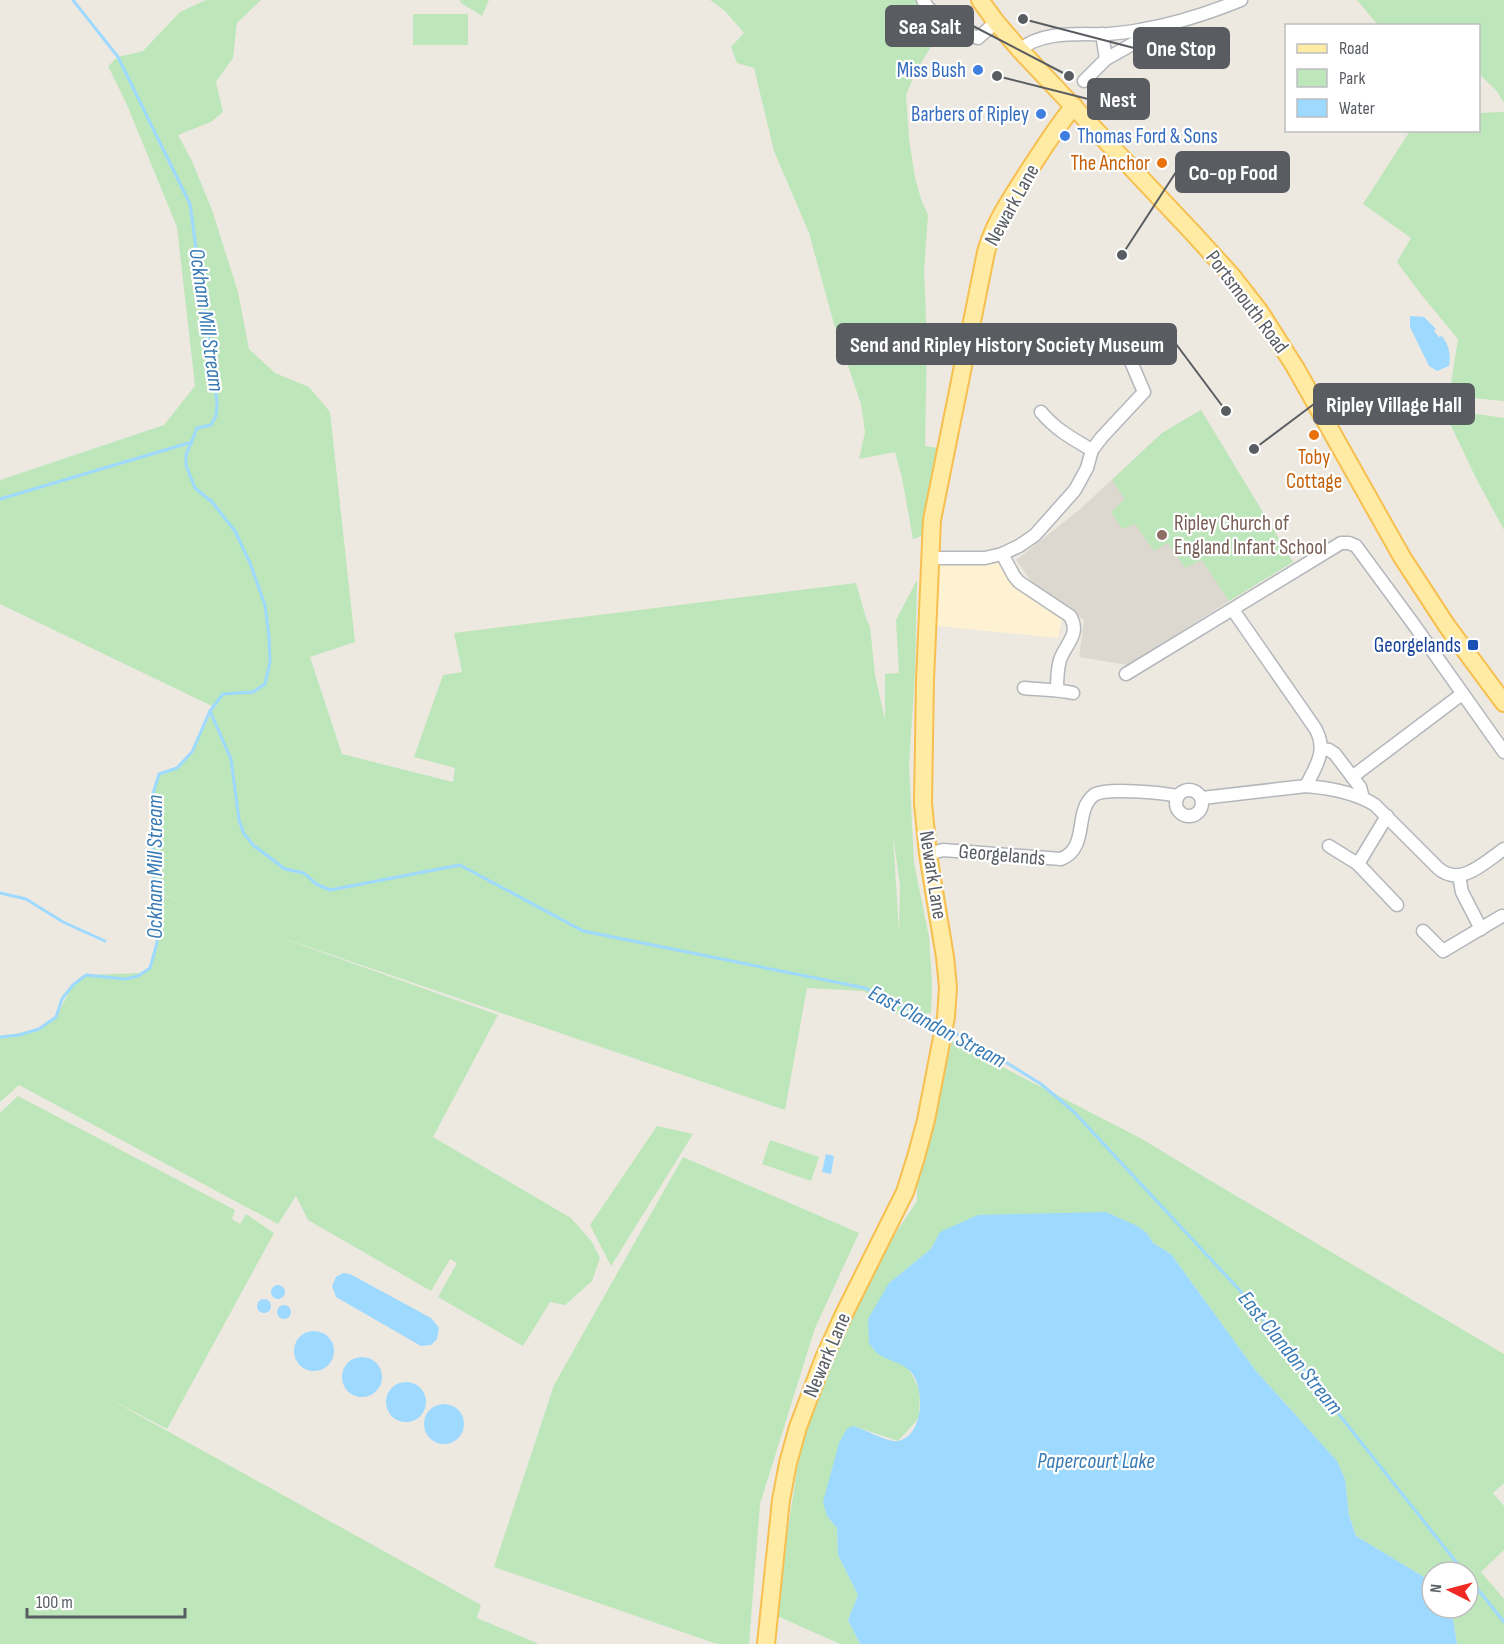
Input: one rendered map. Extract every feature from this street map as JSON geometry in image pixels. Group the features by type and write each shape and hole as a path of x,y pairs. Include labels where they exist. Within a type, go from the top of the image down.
{"main road":[{"name":"Portsmouth Road","path":"981,0 1020,50 1236,281 1270,327 1406,564 1447,626 1504,703"},
{"name":"Newark Lane","path":"766,1644 781,1500 798,1427 824,1358 843,1316 905,1192 916,1157 946,1017 948,987 945,957 928,854 922,777 932,520 988,243 996,224 1022,182 1060,123 1074,106"}],"street":[{"path":"923,0 928,8 955,29 978,38 996,22"},
{"path":"1020,50 1027,44 1040,39 1142,30 1165,25 1241,0"},
{"path":"1084,81 1106,59 1165,25"},
{"path":"1102,34 1106,59"},
{"path":"931,558 975,558 1002,555 1035,535 1075,490 1087,468 1092,450 1144,392 1119,334"},
{"path":"1318,408 1412,404"},
{"path":"1041,412 1064,434 1092,450"},
{"path":"1125,674 1341,543 1349,543 1356,546 1504,752"},
{"path":"1002,555 1019,582 1070,615 1074,622 1073,635 1062,657 1057,676 1057,690"},
{"path":"1233,610 1321,739 1317,763 1306,786"},
{"path":"1062,657 1075,659"},
{"path":"1024,688 1073,693"},
{"path":"1353,777 1462,694"},
{"name":"Georgelands","path":"1321,749 1332,751 1360,787 1363,798"},
{"name":"Georgelands","path":"928,854 943,850 1061,859 1074,850 1089,800 1099,792 1162,793 1178,796 1188,789 1198,792 1202,798 1306,786 1323,787 1363,798 1375,805 1443,872 1459,876"},
{"path":"1178,796 1177,808 1188,816 1193,816 1201,810 1202,798"},
{"path":"1358,864 1387,816"},
{"path":"1329,846 1358,864 1397,904"},
{"path":"1481,929 1462,892 1459,876 1471,872 1504,849"},
{"path":"1423,931 1443,951 1502,916"}],"shaded area":[{"name":"Ripley Church of England Infant School","path":"1201,410 1293,562 1128,665 1079,657 1084,620 1032,582 1016,560 1078,511 1162,433"},
{"path":"1002,554 1009,569 1064,611 1058,638 928,625 931,558"}],"green space":[{"path":"206,0 261,0 237,23 233,58 216,82 223,112 211,122 178,135 192,161 212,210 238,292 249,349 275,373 309,387 330,412 355,642 310,657 342,754 453,782 455,768 414,757 443,675 462,672 454,633 856,583 870,627 875,675 885,720 885,674 899,673 896,620 917,580 915,673 909,765 914,863 929,937 931,1013 906,1020 864,991 807,988 785,1110 262,931 498,1015 433,1137 571,1218 592,1242 600,1258 592,1281 565,1305 550,1302 523,1346 438,1297 457,1263 450,1259 431,1291 308,1220 296,1196 278,1224 19,1085 0,1102 0,1037 39,1029 56,1017 73,985 86,975 142,973 150,968 157,943 150,891 177,900 154,891 152,831 155,787 159,774 177,768 192,752 214,707 0,604 0,480 164,425 195,386 177,227 127,105 108,66 118,57 143,51 180,12","holes":["893,835 900,885 899,933"]},
{"path":"460,0 489,0 482,16 461,3"},
{"path":"710,0 922,0 951,29 950,34 937,37 916,71 906,95 915,178 928,215 924,271 927,341 925,446 937,448 926,503 924,535 913,539 895,452 859,459 865,432 861,404 834,324 809,233 774,151 754,68 737,63 731,47 744,33 725,11"},
{"path":"1357,0 1504,0 1504,103 1496,90 1480,75 1480,24 1377,24"},
{"path":"413,14 468,14 468,45 413,45"},
{"path":"1504,112 1504,401 1449,396 1458,339 1397,262 1411,238 1363,204 1409,132 1480,132 1480,113"},
{"path":"1443,409 1504,418 1504,530 1476,478"},
{"path":"1201,410 1293,562 1229,601 1202,560 1185,568 1168,543 1154,551 1135,524 1122,529 1111,512 1125,499 1112,480 1162,433"},
{"path":"952,1041 1142,1139 1504,1354 1504,1483 1493,1493 1504,1506 1504,1550 1481,1572 1504,1599 1504,1644 1457,1644 1453,1620 1480,1620 1480,1560 1420,1560 1420,1575 1356,1536 1349,1515 1345,1479 1337,1461 1256,1371 1171,1254 1153,1243 1147,1233 940,1232 931,1249 889,1283 909,1369 920,1391 919,1418 898,1441 853,1426 827,1516 837,1528 838,1555 858,1595 848,1620 860,1644 840,1644 775,1615 802,1437 833,1356 891,1240 917,1201 917,1177"},
{"path":"18,1096 235,1210 232,1219 240,1224 246,1214 274,1233 167,1429 106,1397 481,1605 477,1618 539,1644 0,1644 0,1113"},
{"path":"657,1126 693,1134 611,1266 590,1225"},
{"path":"770,1140 819,1157 811,1181 762,1164"},
{"path":"683,1157 859,1233 815,1328 760,1504 749,1644 717,1644 494,1567 554,1385"}],"water":[{"path":"1410,316 1424,317 1436,329 1434,331 1439,337 1442,336 1449,350 1449,366 1437,371 1429,366 1410,327"},
{"path":"826,1154 834,1156 831,1174 822,1172"},
{"name":"Papercourt Lake","path":"1106,1212 1137,1226 1147,1233 1153,1243 1171,1254 1256,1371 1337,1461 1345,1479 1349,1515 1356,1536 1420,1575 1420,1620 1453,1620 1457,1644 860,1644 848,1620 858,1595 838,1555 837,1528 827,1516 823,1502 839,1443 847,1429 853,1426 883,1438 898,1441 907,1437 913,1430 920,1408 918,1385 914,1376 908,1369 878,1354 869,1343 868,1319 889,1283 931,1249 940,1232 978,1215"},
{"path":"343,1273 350,1274 431,1318 439,1328 437,1339 431,1345 421,1346 336,1297 332,1286 336,1277"},
{"path":"278,1285 283,1287 285,1292 283,1297 278,1299 273,1297 271,1292 273,1287"},
{"path":"264,1299 269,1301 271,1306 269,1311 264,1313 259,1311 257,1306 259,1301"},
{"path":"284,1305 289,1307 291,1312 289,1317 284,1319 279,1317 277,1312 279,1307"},
{"path":"314,1331 328,1337 334,1351 328,1365 314,1371 300,1365 294,1351 300,1337"},
{"path":"362,1357 376,1363 382,1377 376,1391 362,1397 348,1391 342,1377 348,1363"},
{"path":"406,1382 420,1388 426,1402 420,1416 406,1422 392,1416 386,1402 392,1388"},
{"path":"444,1404 458,1410 464,1424 458,1438 444,1444 430,1438 424,1424 430,1410"}],"waterway":[{"name":"Ockham Mill Stream","path":"0,1037 19,1035 39,1029 56,1017 62,999 73,985 86,975 125,979 138,976 150,968 157,943 152,797 159,774 177,768 192,752 210,711 223,694 253,692 265,684 270,662 265,605 250,563 235,531 212,502 195,488 186,465 186,455 197,428 211,425 216,416 217,402 190,204 118,57 73,0"},
{"path":"0,499 192,442"},
{"name":"East Clandon Stream","path":"210,711 231,759 239,820 244,834 253,845 285,869 304,873 316,884 330,890 460,865 583,931 865,988 940,1025"},
{"path":"0,893 26,899 63,922 105,941"},
{"name":"East Clandon Stream","path":"948,1030 968,1039 1041,1084 1073,1111 1245,1296 1454,1560"},
{"name":"East Clandon Stream","path":"1480,1592 1504,1622"}],"place":[{"name":"One Stop","path":"1023,19"},
{"name":"Miss Bush","path":"978,70"},
{"name":"Nest","path":"997,76"},
{"name":"Sea Salt","path":"1069,76"},
{"name":"Barbers of Ripley","path":"1041,114"},
{"name":"Thomas Ford & Sons","path":"1065,136"},
{"name":"The Anchor","path":"1162,163"},
{"name":"Co-op Food","path":"1122,255"},
{"name":"Send and Ripley History Society Museum","path":"1226,411"},
{"name":"Toby Cottage","path":"1314,435"},
{"name":"Ripley Village Hall","path":"1254,449"},
{"name":"Ripley Church of England Infant School","path":"1162,535"},
{"name":"Georgelands","path":"1473,645"}]}
